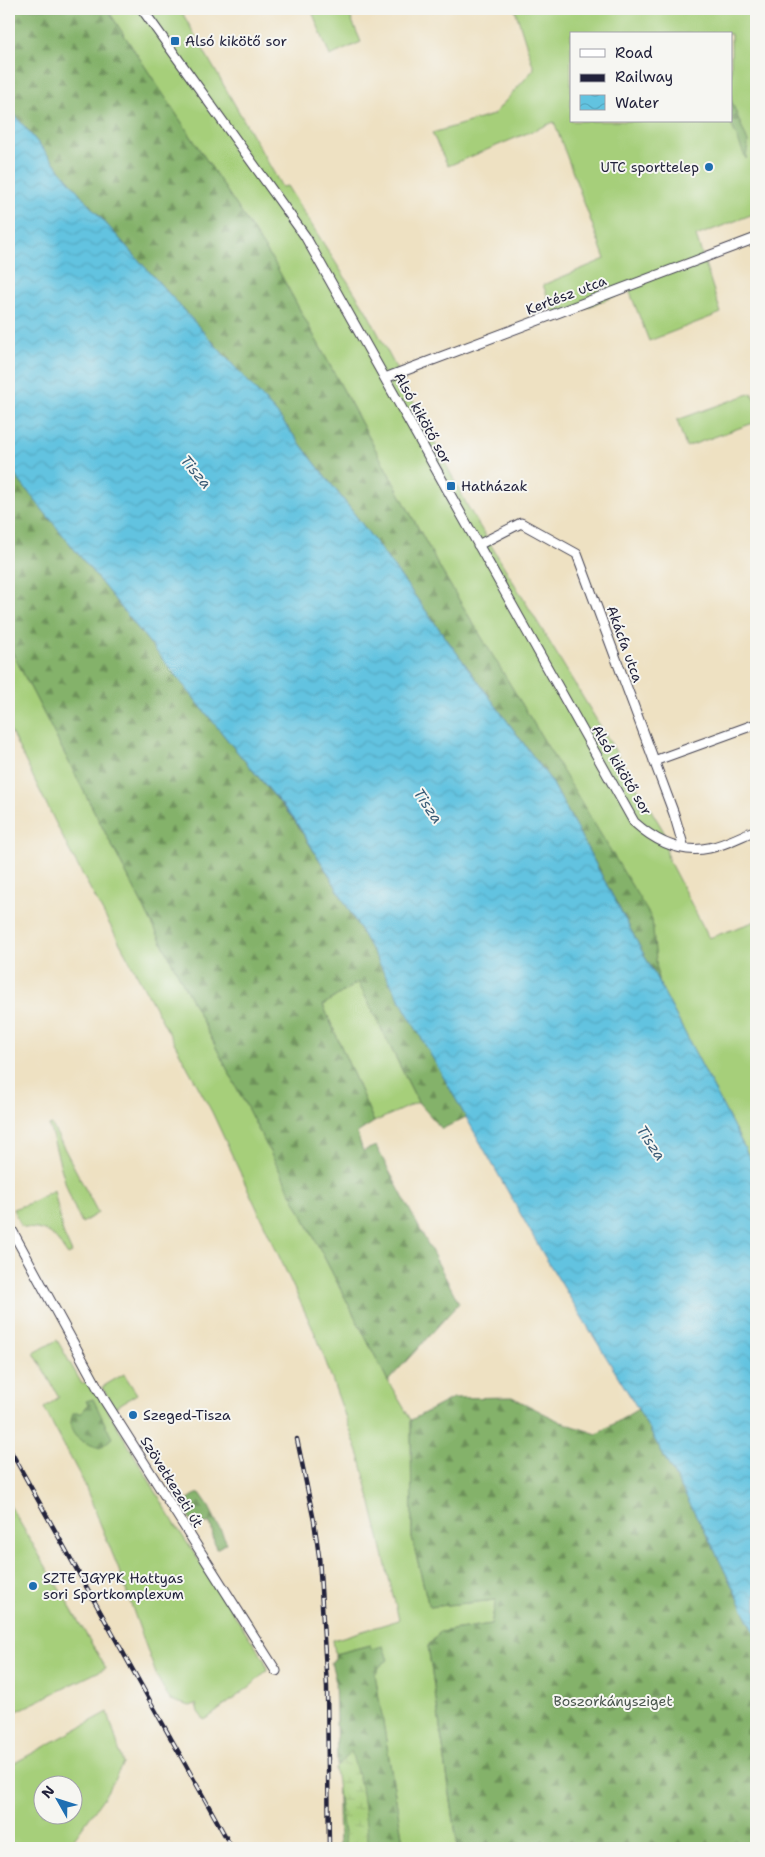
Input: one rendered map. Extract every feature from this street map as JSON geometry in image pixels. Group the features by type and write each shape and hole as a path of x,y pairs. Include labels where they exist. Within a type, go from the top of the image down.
{"street":[{"name":"Alsó kikötő sor","path":"142,9 304,236 634,822 658,840 684,848 709,848 756,830"},
{"name":"Kertész utca","path":"385,378 756,238"},
{"name":"Akácfa utca","path":"478,545 521,523 577,554 654,761 684,848"},
{"path":"654,761 756,724"},
{"name":"Szövetkezeti út","path":"9,1225 105,1401 276,1671"}],"green space":[{"path":"9,9 107,9 275,264 441,570 652,919 658,981 552,782 359,520 278,415 91,207 9,108"},
{"path":"107,9 180,9 282,187 287,186 367,312 468,507 663,830 668,859 709,938 756,921 756,1170 658,981 651,919 441,570 275,264"},
{"path":"311,9 347,9 361,42 330,56"},
{"path":"515,9 756,9 756,213 696,236 721,313 649,341 629,290 557,320 543,285 605,259 554,122 448,166 432,133 493,115 534,69"},
{"path":"732,102 748,142 746,159 730,122 732,122"},
{"path":"752,393 756,403 756,422 686,447 677,420"},
{"path":"9,468 294,820 331,878 466,1117 442,1129 418,1102 358,982 323,1005 374,1122 357,1133 363,1151 376,1146 459,1303 388,1381 9,646"},
{"path":"9,646 388,1381 411,1420 412,1538 429,1607 496,1600 491,1624 440,1632 428,1646 458,1848 404,1848 370,1645 335,1654 333,1640 399,1620 360,1458 318,1340 212,1112 69,850 9,728"},
{"path":"358,982 418,1102 374,1122 323,1005"},
{"path":"52,1125 98,1213 82,1223 71,1200 63,1176 49,1126"},
{"path":"54,1190 63,1233 72,1253 68,1255 50,1233 21,1226 13,1209 30,1203"},
{"path":"57,1340 82,1384 90,1380 176,1526 265,1661 267,1670 252,1685 204,1720 198,1712 196,1704 190,1706 170,1700 157,1677 117,1565 83,1481 44,1408 59,1397 34,1353"},
{"path":"124,1374 137,1394 114,1408 102,1387"},
{"name":"Boszorkánysziget","path":"512,1397 561,1422 597,1434 638,1409 709,1539 756,1635 756,1848 458,1848 428,1646 440,1632 491,1624 496,1600 429,1607 412,1538 411,1420 453,1398"},
{"path":"93,1399 112,1438 100,1448 76,1437 71,1427 73,1413 81,1413 88,1405 86,1401"},
{"path":"200,1493 227,1543 216,1549 210,1523 204,1523 195,1527 183,1507 190,1498"},
{"name":"SZTE JGYPK Hattyas sori Sportkomplexum","path":"9,1504 106,1668 9,1715"},
{"path":"370,1645 371,1649 383,1646 388,1660 381,1665 375,1674 404,1848 339,1848 335,1678 331,1662 335,1660 335,1654"},
{"path":"108,1712 123,1764 104,1797 67,1848 9,1848 9,1766"},
{"path":"351,1751 361,1787 369,1848 346,1848 335,1769"}],"water":[{"name":"Tisza","path":"9,108 91,207 278,415 359,520 552,782 756,1170 756,1635 709,1539 638,1409 542,1252 331,878 294,819 234,748 9,468"}],"railway":[{"path":"297,1439 314,1521 319,1556 327,1687 329,1848"},
{"path":"9,1448 232,1848"}],"place":[{"name":"Alsó kikötő sor","path":"175,41"},
{"name":"UTC sporttelep","path":"709,167"},
{"name":"Hatházak","path":"451,486"},
{"name":"Szeged-Tisza","path":"133,1415"},
{"name":"SZTE JGYPK Hattyas sori Sportkomplexum","path":"33,1586"}]}
